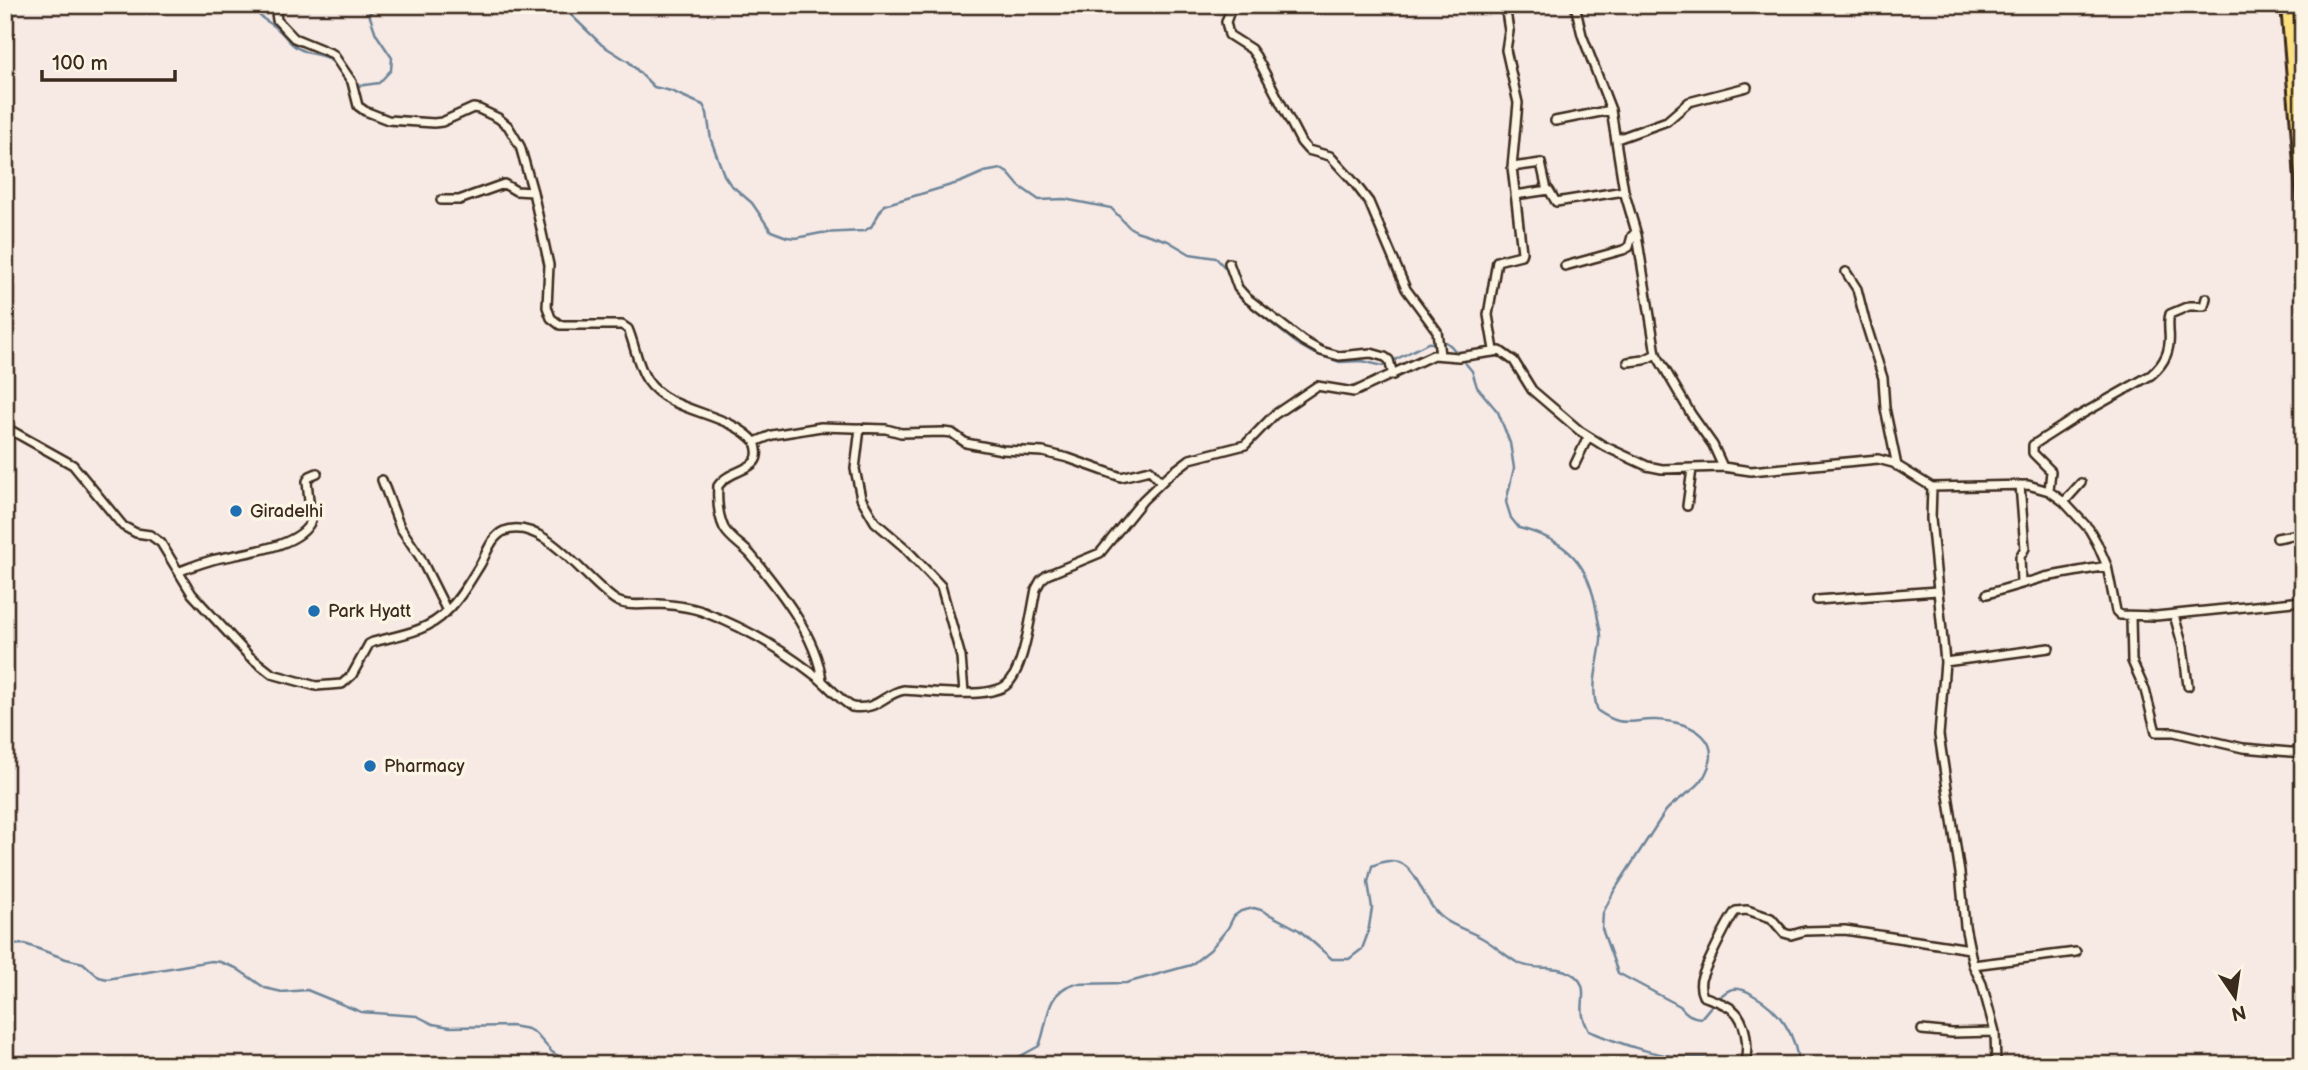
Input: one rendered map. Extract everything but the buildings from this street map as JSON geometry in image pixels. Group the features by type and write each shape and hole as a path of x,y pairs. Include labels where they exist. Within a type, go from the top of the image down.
{"main road":[{"path":"2287,5 2298,78 2303,200"}],"street":[{"path":"275,5 277,20 294,38 333,54 352,82 358,106 365,111 388,120 434,123 472,108 498,118 508,126 520,146 533,192 549,265 547,307 551,318 560,325 622,325 628,329 645,377 654,389 674,402 731,424 755,442 758,456 755,462 730,475 718,486 718,511 725,530 772,581 814,648 822,680"},
{"path":"1232,5 1226,22 1229,35 1251,49 1256,56 1301,142 1308,150 1330,156 1361,191 1384,236 1406,289 1437,331 1440,352"},
{"path":"1494,351 1488,315 1497,261 1522,254 1512,167 1518,103 1506,50 1509,31 1505,5"},
{"path":"1575,5 1582,35 1611,110 1624,191 1636,232 1656,354 1691,414 1713,445 1723,467"},
{"path":"1617,139 1667,121 1689,102 1747,88"},
{"path":"1555,121 1611,110"},
{"path":"1512,167 1541,163 1547,190 1550,190 1556,202 1624,191"},
{"path":"441,201 459,200 504,184 516,191 533,192"},
{"path":"1515,195 1547,190"},
{"path":"1565,266 1623,250 1629,247 1636,232"},
{"path":"1229,263 1238,288 1247,298 1303,341 1321,351 1339,356 1371,354 1391,368"},
{"path":"1846,272 1857,289 1864,321 1883,378 1885,408 1897,466"},
{"path":"2049,491 2051,471 2033,453 2032,447 2075,418 2151,376 2169,351 2170,314 2189,306 2204,306 2206,298"},
{"path":"5,427 73,466 123,526 136,533 150,535 162,543 192,594 249,656 272,674 316,687 342,684 352,675 369,644 411,633 430,624 447,611 480,565 494,539 503,531 521,530 537,535 565,552 618,601 705,611 743,630 822,680 852,707 861,709 876,706 896,692 995,690 1008,684 1017,667 1041,580 1047,575 1100,554 1143,500 1190,459 1245,445 1274,415 1317,386 1354,391 1391,368 1440,352 1458,357 1500,351 1514,361 1532,390 1588,437 1635,463 1662,469 1723,467 1751,471 1878,459 1897,466 1932,487 2039,487 2064,502 2088,529 2107,566 2116,611 2120,615 2174,615 2303,601"},
{"path":"1628,362 1656,354"},
{"path":"755,442 772,435 821,427 886,429 901,433 947,432 966,443 1002,450 1055,455 1121,477 1150,470 1161,482"},
{"path":"860,428 855,469 861,498 875,522 904,547 941,586 961,657 964,692"},
{"path":"1575,464 1588,437"},
{"path":"1687,506 1692,469"},
{"path":"180,571 210,561 261,550 289,540 309,527 311,521 307,481 317,473"},
{"path":"382,480 400,527 420,557 447,611"},
{"path":"2064,502 2081,483"},
{"path":"2020,485 2025,548 2020,557 2021,583"},
{"path":"1932,487 1931,519 1945,662 1938,735 1960,873 1965,926 1973,965 1982,984 1995,1032 1996,1065"},
{"path":"2277,538 2303,533"},
{"path":"1987,594 2045,577 2107,566"},
{"path":"1817,600 1937,591"},
{"path":"2174,615 2183,647 2188,686"},
{"path":"2131,617 2132,661 2145,690 2157,733 2174,732 2243,748 2303,753"},
{"path":"1945,662 2049,648"},
{"path":"1744,1065 1746,1041 1738,1016 1727,1006 1703,996 1700,988 1704,972 1736,911 1747,910 1771,918 1784,933 1791,935 1805,931 1844,930 1970,948"},
{"path":"1973,965 2076,952"},
{"path":"1922,1030 1952,1033 1995,1032"},
{"path":"2278,1065 2303,1059"}],"waterway":[{"path":"116,5 132,5"},
{"path":"252,5 262,18 276,27 296,47 328,58 339,68"},
{"path":"342,74 350,87 379,83 391,70 392,58 376,34 369,14 378,5"},
{"path":"463,5 466,9 496,5"},
{"path":"548,5 569,13 602,45 629,62 654,87 671,91 703,105 707,113 711,140 724,175 730,184 752,203 771,231 796,238 821,233 864,231 871,227 884,205 961,182 984,172 1001,169 1039,200 1064,199 1111,208 1136,231 1168,241 1190,254 1216,258 1229,272 1234,290 1241,299 1311,352 1340,362 1362,361 1383,366 1428,343 1446,342 1451,346 1472,371 1477,387 1498,412 1510,443 1514,468 1506,502 1511,518 1519,528 1551,539 1563,547 1582,568 1588,581 1601,634 1594,684 1598,711 1623,722 1656,720 1682,724 1702,735 1711,754 1702,780 1665,812 1614,891 1603,913 1602,929 1618,973 1697,1018 1701,1018 1729,990 1748,992 1771,1008 1785,1024 1794,1043 1798,1065"},
{"path":"1004,1065 1039,1046 1052,1002 1064,989 1073,984 1126,983 1191,965 1210,950 1234,916 1241,911 1254,908 1261,910 1299,930 1332,959 1349,959 1362,949 1368,933 1372,908 1368,882 1372,866 1387,861 1399,862 1408,868 1435,910 1448,922 1487,941 1525,966 1561,970 1575,976 1582,985 1582,1011 1589,1031 1651,1052 1676,1057 1713,1059 1725,1065"},
{"path":"5,945 25,944 83,963 99,977 107,979 211,961 220,962 236,968 265,988 282,992 307,990 361,1012 417,1016 433,1024 450,1027 512,1026 528,1029 552,1052 573,1065"},
{"path":"675,1065 768,1060 787,1065"}],"place":[{"name":"Giradelhi","path":"236,511"},
{"name":"Park Hyatt","path":"314,611"},
{"name":"Pharmacy","path":"370,766"}]}
